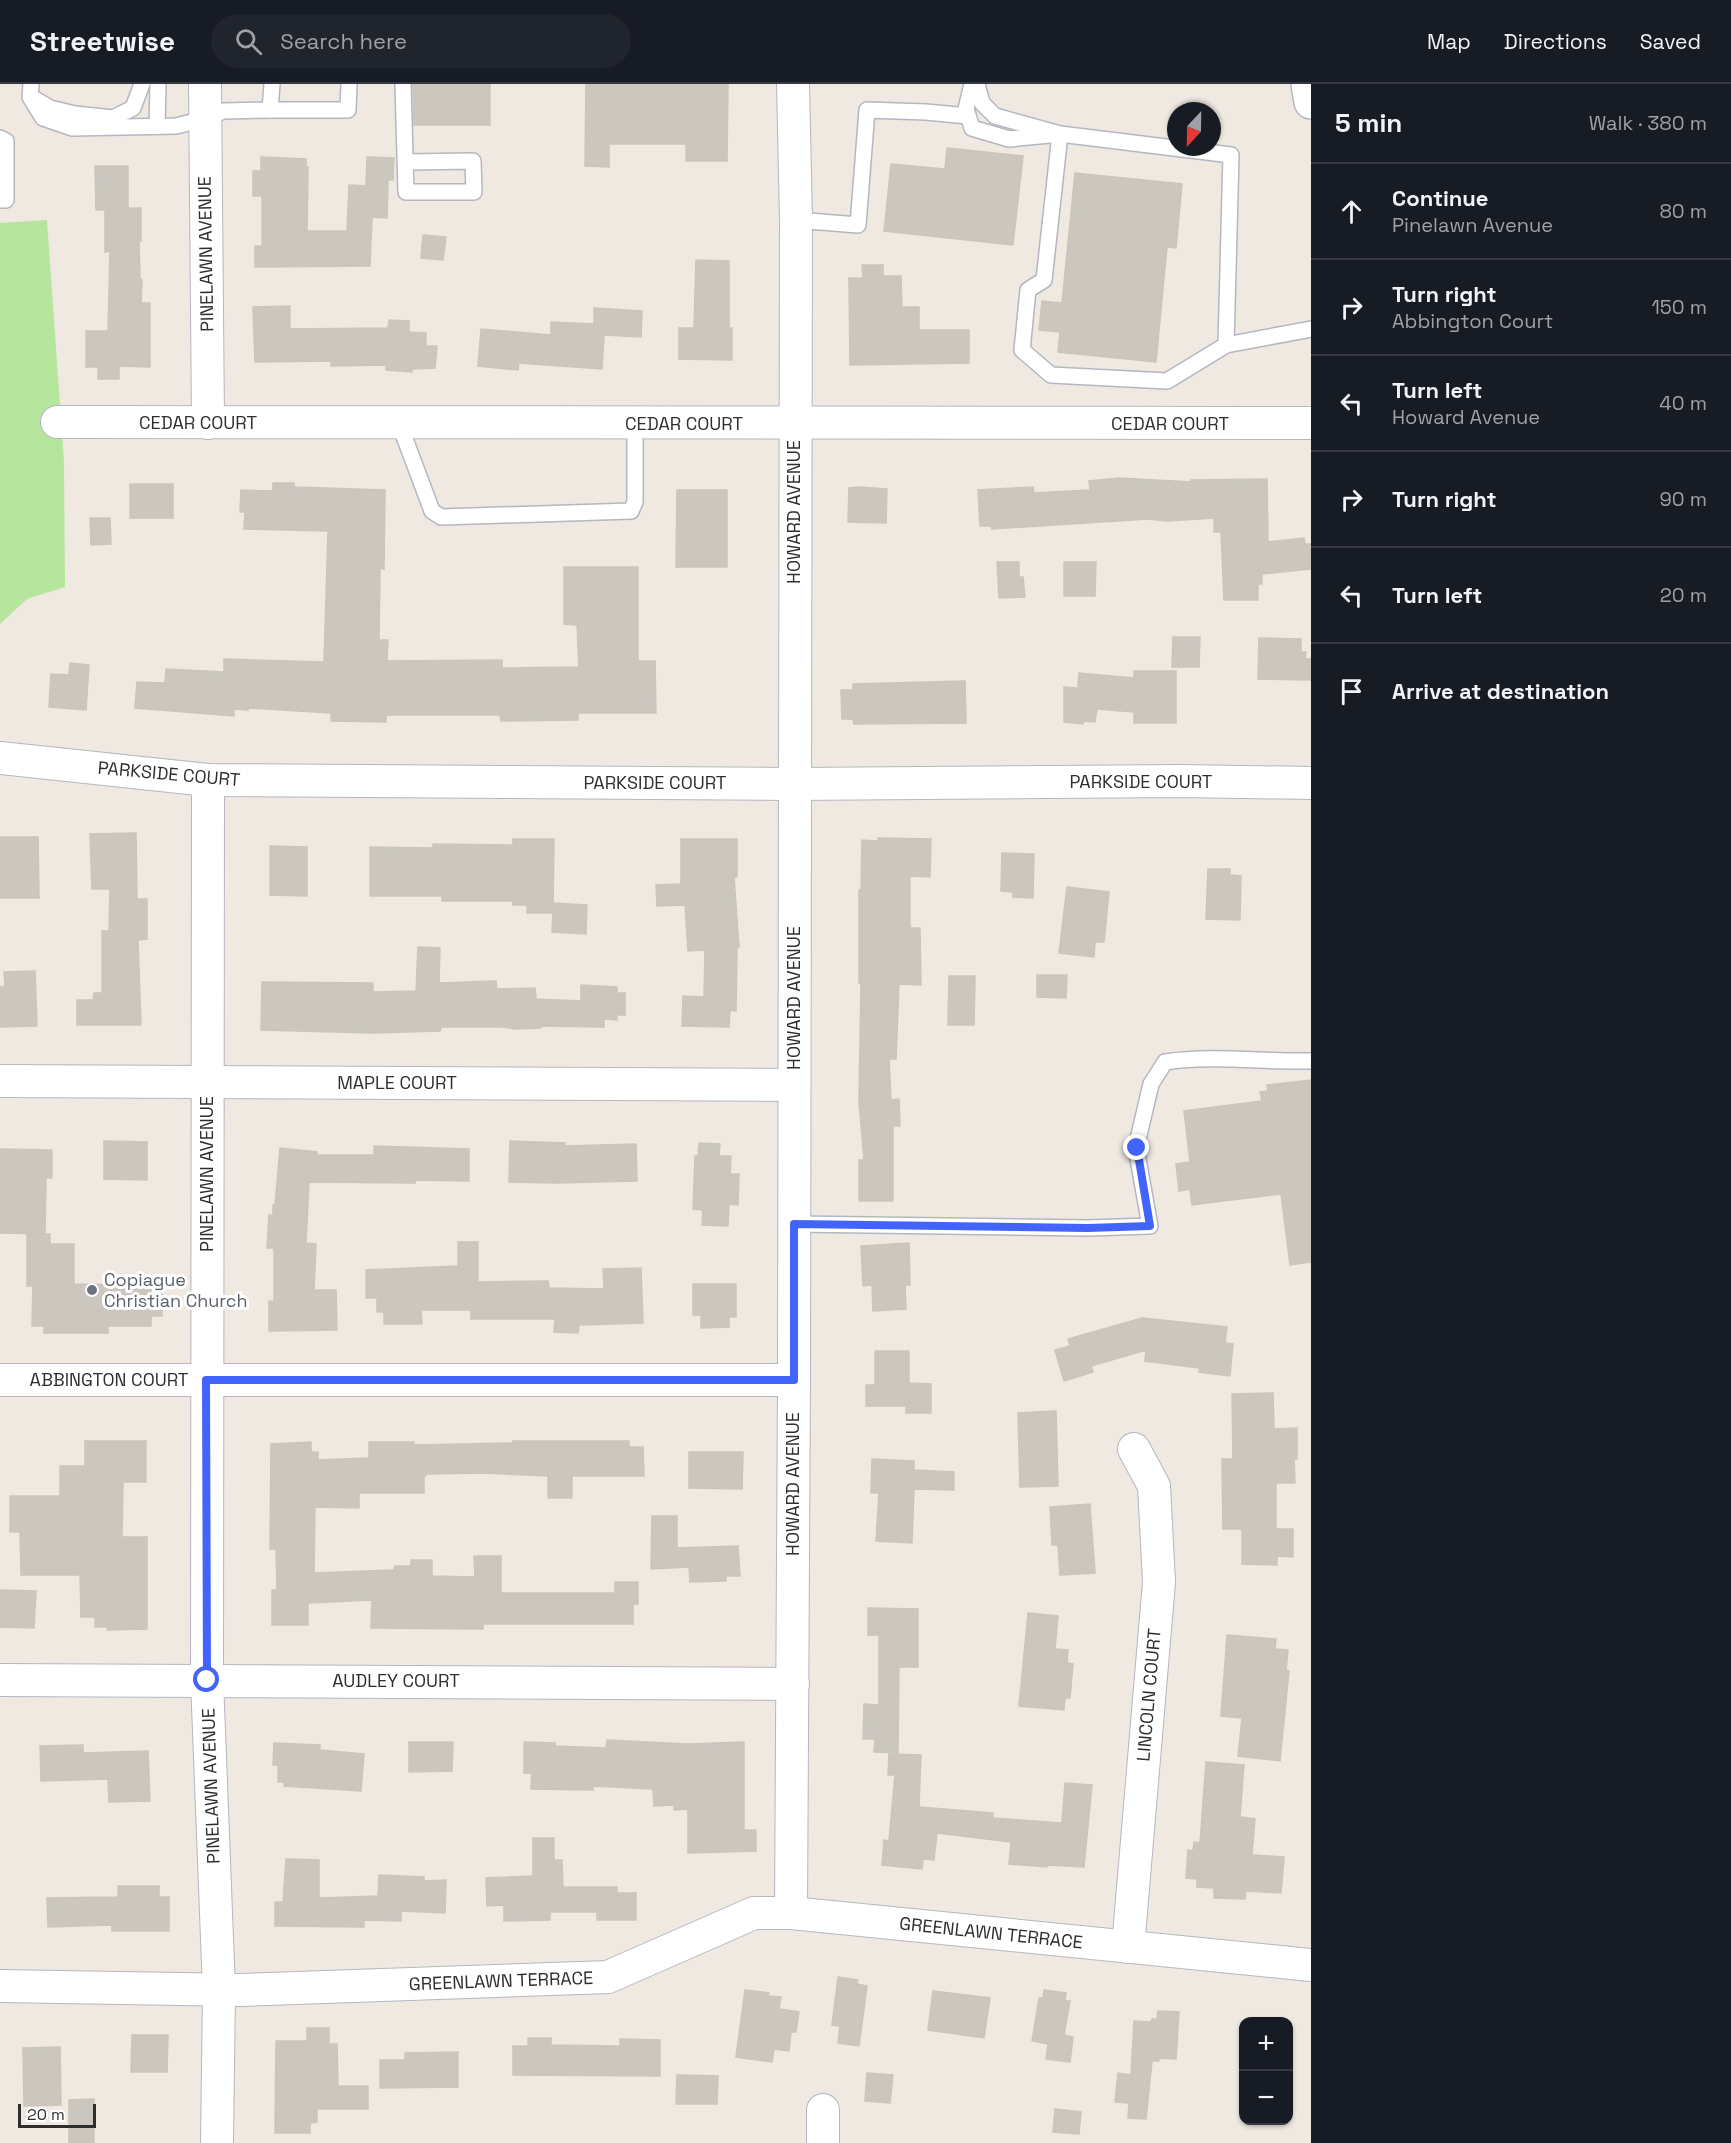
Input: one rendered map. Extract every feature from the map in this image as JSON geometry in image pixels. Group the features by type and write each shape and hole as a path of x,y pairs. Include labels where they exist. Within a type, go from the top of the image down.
{"main road":[{"path":"1308,84 1311,102"}],"street":[{"name":"PINELAWN AVENUE","path":"205,84 208,423"},
{"name":"HOWARD AVENUE","path":"791,1913 794,1380 795,220 793,84"},
{"name":"CEDAR COURT","path":"57,422 1311,423"},
{"name":"PARKSIDE COURT","path":"0,758 208,780 794,784 1181,781 1311,783"},
{"name":"PINELAWN AVENUE","path":"208,780 207,1680 219,1990 217,2143"},
{"name":"MAPLE COURT","path":"0,1081 794,1085"},
{"name":"ABBINGTON COURT","path":"0,1380 794,1380"},
{"name":"LINCOLN COURT","path":"1128,1947 1159,1582 1154,1486 1134,1449"},
{"name":"AUDLEY COURT","path":"0,1680 793,1684"},
{"name":"GREENLAWN TERRACE","path":"0,1986 219,1990 608,1977 754,1913 791,1913 1311,1965"},
{"path":"823,2110 823,2143"}],"lane":[{"path":"30,90 50,108 75,114 112,118 133,108 142,84"},
{"path":"158,84 158,126"},
{"path":"270,111 272,84"},
{"path":"30,90 43,118 72,128 176,126 204,119 223,111 348,110 349,84"},
{"path":"403,84 406,192 474,192 473,161 406,162"},
{"path":"972,84 966,109 972,128 1009,139 1060,134"},
{"path":"977,84 982,103 995,116 1060,134 1231,155 1226,345"},
{"path":"795,220 858,225 867,110 968,116"},
{"path":"1060,134 1044,280 1028,291 1022,350 1051,375 1167,381 1226,345 1311,329"},
{"path":"0,138 6,141 6,200 0,200"},
{"path":"399,423 432,511 441,518 631,511 635,501 635,424"},
{"path":"794,1224 1088,1228 1150,1226 1137,1148 1151,1084 1165,1062 1192,1058 1269,1062 1311,1061"}],"green space":[{"path":"47,220 64,462 65,587 27,599 0,624 0,223"}],"building":[{"path":"413,84 490,84 490,125 414,125"},
{"path":"586,84 728,84 727,161 686,161 686,144 609,144 609,167 585,166"},
{"path":"947,148 1023,156 1013,245 884,231 891,164 945,169"},
{"path":"261,157 306,159 306,167 308,167 307,231 347,231 349,185 366,186 367,157 394,158 393,180 388,180 387,218 372,217 370,266 255,267 255,246 262,246 262,196 253,196 253,171 261,171"},
{"path":"95,166 128,166 128,208 141,208 141,241 139,241 141,303 150,303 150,367 119,366 119,379 98,379 98,367 86,367 86,331 108,331 110,251 105,252 105,210 96,210"},
{"path":"1075,173 1182,184 1176,248 1167,247 1156,362 1058,352 1060,332 1039,330 1042,301 1062,303"},
{"path":"423,235 446,237 443,260 421,258"},
{"path":"696,260 729,261 729,328 732,328 732,360 679,359 679,328 694,328"},
{"path":"862,265 883,265 883,276 901,276 902,307 919,307 919,330 969,330 969,363 850,365 849,278 863,278"},
{"path":"290,306 290,329 388,328 389,320 409,321 409,332 426,333 426,346 437,346 435,368 412,369 412,372 386,370 386,365 331,366 331,361 255,362 253,307"},
{"path":"594,308 642,311 641,337 604,335 602,369 519,363 518,370 478,366 481,329 551,335 551,322 594,324"},
{"path":"1119,478 1192,482 1191,480 1267,479 1268,542 1304,538 1305,544 1311,544 1311,569 1262,574 1262,584 1258,584 1258,600 1224,600 1221,532 1214,532 1214,518 1168,521 1148,519 992,529 991,526 980,526 978,490 1033,487 1034,493 1090,490 1089,481"},
{"path":"273,483 294,483 294,487 385,490 384,569 380,568 379,640 388,640 387,661 502,660 502,668 579,667 577,625 564,624 564,567 638,567 638,661 655,661 656,713 578,713 578,720 501,721 500,715 386,715 386,722 331,721 331,713 248,708 248,710 234,709 234,716 135,708 137,682 165,683 166,669 224,672 224,659 324,662 328,531 244,529 245,512 240,512 241,490 273,491"},
{"path":"130,484 173,484 173,518 130,518"},
{"path":"849,488 887,489 886,523 848,522"},
{"path":"677,490 727,490 727,567 676,567"},
{"path":"90,518 110,518 111,544 91,545"},
{"path":"997,562 1019,562 1019,577 1023,577 1025,597 999,598"},
{"path":"1064,562 1096,562 1095,596 1064,596"},
{"path":"1173,637 1200,637 1199,667 1172,667"},
{"path":"1259,638 1301,639 1301,652 1306,652 1305,659 1311,659 1311,680 1258,679"},
{"path":"70,663 89,665 86,710 49,707 51,674 69,675"},
{"path":"1134,671 1176,671 1176,723 1134,723 1134,712 1097,709 1095,722 1084,721 1083,724 1064,722 1064,687 1078,688 1079,673 1134,678"},
{"path":"965,681 966,723 854,724 853,719 842,719 841,690 853,690 853,684"},
{"path":"136,833 137,899 147,899 147,939 138,940 141,1025 77,1025 77,1000 93,1000 94,993 102,993 102,931 109,931 110,889 92,889 90,834"},
{"path":"0,837 38,837 39,898 0,898"},
{"path":"878,838 931,839 930,877 910,876 910,928 920,928 921,985 899,984 896,1059 889,1059 891,1100 899,1099 900,1126 893,1126 893,1201 859,1201 859,1160 864,1160 859,1101 861,983 859,983 859,890 861,890 862,840 878,841"},
{"path":"513,839 554,839 553,903 587,905 586,934 552,932 553,913 527,913 527,905 513,905 513,901 442,901 442,896 370,896 370,847 433,848 433,844 513,845"},
{"path":"681,839 737,839 737,877 734,877 739,947 737,948 736,1011 730,1010 729,1027 682,1026 683,996 704,997 705,950 688,951 685,905 657,906 656,885 681,884"},
{"path":"270,846 307,847 307,896 270,895"},
{"path":"1002,853 1034,854 1033,898 1013,897 1013,892 1001,891"},
{"path":"1208,869 1230,869 1230,875 1241,876 1240,920 1206,919"},
{"path":"1067,887 1109,892 1104,942 1095,942 1094,957 1059,953"},
{"path":"418,947 440,948 439,983 496,981 497,989 535,988 536,999 581,1001 581,985 617,987 617,993 625,993 625,1015 617,1015 617,1020 604,1019 604,1027 541,1026 541,1028 515,1029 441,1027 440,1031 372,1033 261,1030 262,982 373,983 373,992 416,991"},
{"path":"35,971 37,1026 0,1027 0,987 5,987 4,972"},
{"path":"1037,975 1067,975 1066,998 1037,997"},
{"path":"949,976 975,976 974,1025 948,1025"},
{"path":"1311,1080 1311,1262 1290,1265 1281,1194 1192,1205 1190,1189 1179,1191 1176,1164 1190,1162 1184,1111 1262,1101 1260,1092 1268,1091 1267,1085"},
{"path":"104,1141 147,1142 147,1180 104,1179"},
{"path":"510,1141 565,1143 565,1146 636,1144 637,1181 509,1182"},
{"path":"699,1143 720,1144 719,1156 731,1156 730,1174 739,1174 738,1205 729,1204 728,1226 702,1225 703,1210 693,1209 695,1156 698,1156"},
{"path":"374,1146 469,1149 469,1181 309,1182 306,1243 316,1244 314,1290 336,1290 337,1330 269,1331 269,1301 274,1302 274,1248 267,1248 269,1215 273,1215 273,1205 275,1205 280,1148 317,1152 317,1155 374,1155"},
{"path":"0,1149 52,1150 52,1178 46,1178 45,1234 0,1233"},
{"name":"Copiague Christian Church","path":"27,1234 50,1234 50,1244 74,1244 74,1284 151,1285 151,1294 162,1294 162,1316 151,1316 151,1326 108,1326 108,1333 44,1333 44,1326 32,1326 33,1286 27,1286"},
{"path":"458,1242 478,1242 478,1282 548,1281 549,1288 604,1289 603,1269 641,1268 643,1323 579,1325 578,1333 554,1332 555,1319 471,1319 471,1310 421,1310 422,1324 384,1324 384,1312 377,1312 377,1298 366,1298 366,1270 458,1266"},
{"path":"909,1243 910,1285 905,1285 906,1309 873,1311 872,1285 863,1286 861,1246"},
{"path":"693,1284 736,1284 736,1317 729,1317 729,1327 701,1328 701,1315 693,1315"},
{"path":"1142,1318 1227,1327 1225,1343 1233,1344 1230,1376 1199,1372 1200,1368 1145,1361 1146,1350 1091,1366 1093,1372 1064,1381 1055,1350 1070,1346 1068,1339"},
{"path":"875,1351 909,1351 909,1383 931,1384 931,1413 906,1413 906,1406 866,1406 866,1385 875,1385"},
{"path":"1273,1393 1274,1429 1297,1428 1297,1459 1294,1459 1295,1483 1276,1483 1276,1529 1293,1529 1293,1557 1277,1556 1277,1565 1242,1564 1242,1529 1223,1529 1222,1459 1233,1459 1232,1394"},
{"path":"1056,1411 1058,1486 1020,1487 1018,1413"},
{"path":"85,1441 146,1441 146,1482 123,1482 122,1537 147,1537 147,1629 107,1630 108,1627 95,1627 95,1617 81,1617 80,1575 21,1575 20,1532 10,1532 10,1496 60,1496 60,1466 85,1466"},
{"path":"513,1441 629,1441 629,1447 643,1447 644,1476 572,1476 572,1498 548,1498 548,1476 484,1473 427,1474 424,1477 424,1493 359,1493 359,1508 315,1507 314,1573 394,1570 395,1566 411,1566 411,1560 432,1560 432,1576 475,1577 474,1556 501,1556 501,1593 615,1593 615,1582 638,1582 638,1604 633,1604 633,1624 483,1624 483,1629 371,1628 372,1600 308,1603 308,1625 272,1625 272,1590 277,1590 276,1549 270,1549 271,1444 311,1442 311,1452 318,1452 318,1460 369,1458 369,1442 414,1442 414,1445 513,1443"},
{"path":"689,1452 743,1452 742,1489 689,1488"},
{"path":"872,1459 914,1461 914,1470 954,1472 954,1490 914,1489 912,1543 876,1541 879,1493 871,1493"},
{"path":"1090,1504 1095,1573 1060,1575 1058,1545 1052,1545 1050,1507"},
{"path":"652,1516 677,1516 677,1548 738,1546 740,1576 726,1576 726,1581 690,1582 689,1567 651,1569"},
{"path":"0,1590 36,1591 34,1628 0,1627"},
{"path":"868,1608 918,1609 918,1667 899,1667 898,1753 874,1752 875,1739 863,1739 864,1704 879,1705 879,1635 868,1635"},
{"path":"1028,1613 1058,1616 1055,1649 1068,1650 1067,1663 1073,1664 1070,1698 1065,1698 1064,1710 1019,1706"},
{"path":"1227,1635 1276,1639 1275,1649 1288,1650 1286,1671 1289,1671 1280,1761 1238,1756 1242,1718 1221,1716"},
{"path":"607,1740 687,1744 744,1742 744,1830 756,1830 756,1851 688,1853 688,1809 674,1810 674,1805 654,1806 653,1789 593,1786 593,1790 531,1789 532,1773 524,1773 524,1742 606,1748"},
{"path":"409,1742 453,1742 452,1771 409,1772"},
{"path":"274,1743 320,1745 320,1750 364,1754 361,1791 284,1786 284,1782 278,1782 278,1765 273,1765"},
{"path":"83,1745 83,1753 148,1751 150,1801 109,1802 108,1779 41,1781 40,1746"},
{"path":"889,1754 921,1755 919,1807 993,1813 993,1818 1062,1823 1065,1783 1092,1785 1084,1867 1009,1864 1011,1842 937,1833 934,1860 923,1859 922,1869 882,1865 884,1840 889,1841 895,1775 888,1775"},
{"path":"1206,1762 1244,1765 1240,1817 1255,1819 1252,1855 1284,1857 1281,1893 1246,1891 1245,1899 1214,1898 1214,1888 1197,1887 1197,1879 1186,1878 1188,1850 1193,1851 1194,1842 1200,1843"},
{"path":"533,1838 554,1838 554,1860 562,1860 563,1887 617,1887 617,1893 636,1893 636,1920 597,1920 597,1912 550,1912 550,1920 504,1921 504,1905 487,1906 486,1878 533,1876"},
{"path":"286,1859 319,1860 319,1898 378,1896 379,1875 424,1877 424,1881 446,1880 445,1913 401,1911 401,1921 364,1920 364,1927 275,1926 275,1902 283,1902"},
{"path":"118,1886 159,1886 159,1897 169,1897 169,1931 112,1931 112,1925 48,1927 47,1898 118,1897"},
{"path":"838,1977 858,1980 857,1984 867,1986 859,2046 838,2043 840,2026 832,2025"},
{"path":"745,1990 781,1997 779,2009 799,2012 796,2032 791,2032 789,2051 774,2049 772,2062 736,2057"},
{"path":"1044,1990 1066,1993 1065,2001 1070,2001 1064,2035 1073,2037 1070,2062 1046,2059 1048,2044 1032,2041 1039,1998 1043,1998"},
{"path":"933,1991 990,1998 984,2038 928,2030"},
{"path":"1158,2011 1179,2012 1176,2059 1159,2058 1159,2061 1152,2061 1146,2119 1128,2118 1129,2103 1115,2102 1118,2073 1131,2075 1134,2021 1151,2022 1152,2019 1157,2019"},
{"path":"307,2028 329,2028 329,2044 337,2044 338,2086 368,2086 368,2109 317,2109 317,2122 310,2123 310,2133 275,2133 276,2041 307,2041"},
{"path":"132,2035 168,2035 167,2072 131,2072"},
{"path":"528,2038 551,2038 551,2045 620,2046 620,2039 660,2040 660,2076 513,2075 513,2046 528,2046"},
{"path":"60,2047 61,2105 24,2106 23,2048"},
{"path":"458,2052 458,2087 380,2088 380,2060 405,2060 405,2053"},
{"path":"867,2073 893,2075 890,2103 865,2101"},
{"path":"677,2075 718,2076 717,2104 676,2104"},
{"path":"94,2099 94,2143 69,2143 69,2100"},
{"path":"1055,2109 1081,2112 1079,2134 1053,2132"}],"place":[{"name":"Copiague Christian Church","path":"92,1290"}],"route":[{"path":"207,1680 206,1380 794,1380 794,1224 1088,1228 1150,1226 1137,1148"}]}
